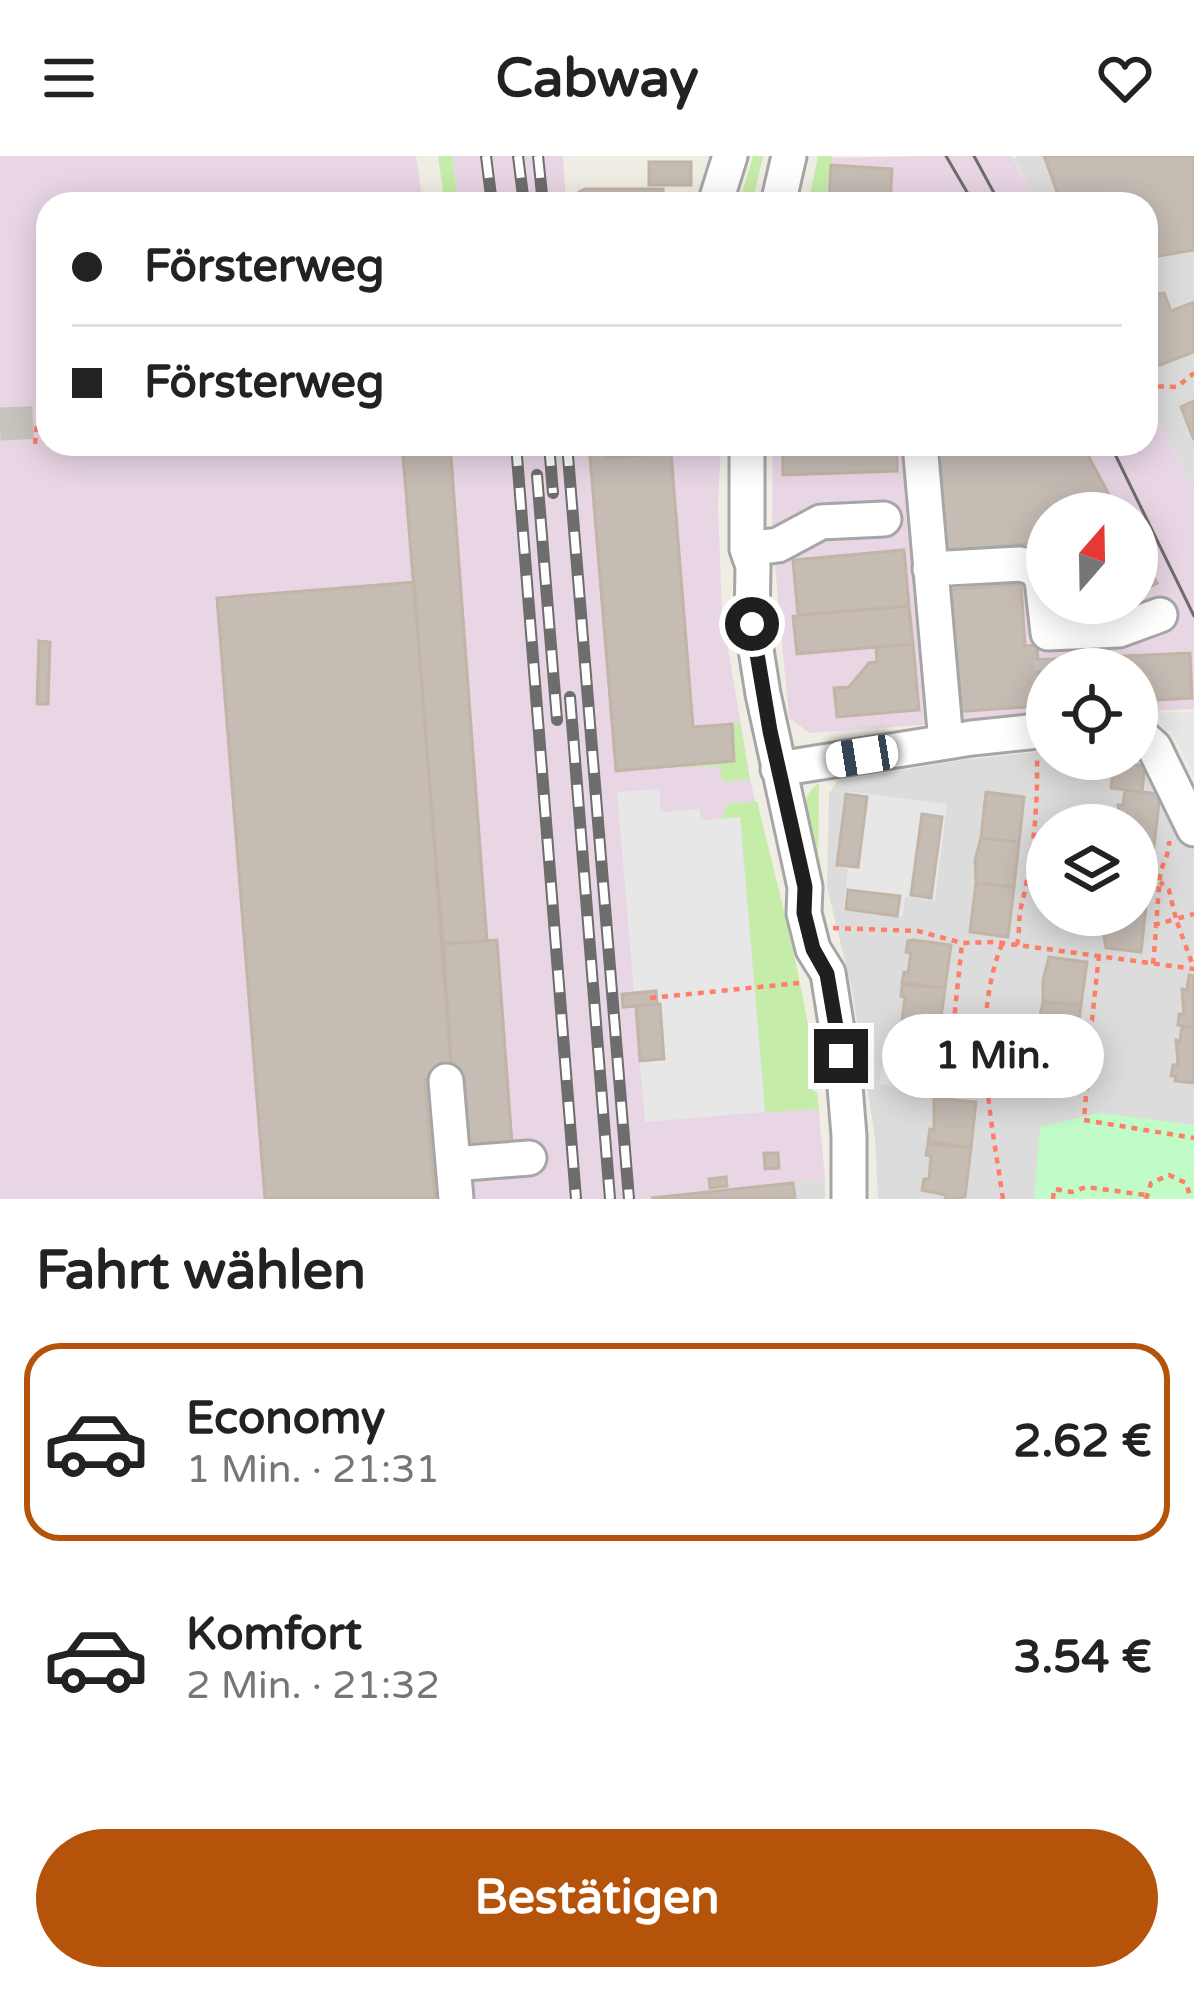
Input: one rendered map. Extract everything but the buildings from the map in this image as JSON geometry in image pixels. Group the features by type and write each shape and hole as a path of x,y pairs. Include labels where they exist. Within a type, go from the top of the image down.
{"street":[{"path":"719,192 730,156"},
{"path":"781,192 789,156"},
{"path":"747,456 747,549 755,644 805,887 804,913 829,981 847,1106 849,1199"},
{"path":"921,456 946,742"},
{"path":"747,549 778,544 821,522 884,519"},
{"path":"930,569 1020,564 1035,568 1042,580 1049,646 1119,630 1160,614"},
{"path":"778,769 1026,733"},
{"path":"1158,755 1194,829"},
{"path":"446,1081 456,1199"},
{"path":"453,1164 529,1158"}],"path":[{"path":"1158,387 1177,387 1194,373"},
{"path":"35,444 36,434"},
{"path":"1017,945 1020,911 1029,888 1027,867 1034,842 1038,780"},
{"path":"1158,896 1160,873 1170,852 1167,800 1177,793"},
{"path":"810,934 856,926 936,933 962,943 1017,945 1194,969 1169,890 1160,882"},
{"path":"1158,924 1194,914"},
{"path":"1153,964 1154,936"},
{"path":"949,1068 962,943"},
{"path":"1003,944 994,967 984,1054 1003,1199"},
{"path":"1099,955 1092,1020 1085,1039 1090,1045 1084,1120 1194,1138"},
{"path":"650,998 829,981"},
{"path":"951,1049 984,1054"},
{"path":"1053,1199 1054,1189 1072,1192 1086,1187 1146,1197 1151,1183 1162,1175 1175,1176 1186,1184 1191,1199"},
{"path":"1186,1184 1194,1175"}],"shaded area":[{"path":"0,156 416,156 421,192 36,192 36,456 720,456 722,613 750,779 813,1048 816,1083 812,1085 817,1092 825,1178 648,1199 0,1199"},
{"path":"452,156 563,156 565,192 456,192"},
{"path":"1012,156 1032,192 826,192 833,158"},
{"path":"1194,156 1194,491 1158,420 1158,192 1032,192 1014,158"},
{"path":"1158,420 1194,491 1194,709 1158,710 1158,648 1026,648 1026,718 810,733 789,718 772,533 773,456 1158,456"},
{"path":"1194,712 1194,775 1171,730 1166,730 1158,713"},
{"path":"1026,753 1026,780 1157,780 1194,851 1194,1199 878,1199 875,1138 852,990 827,887 829,794 837,781"},
{"path":"659,789 661,812 700,809 701,820 740,817 765,1112 645,1122 617,792"},
{"path":"845,791 947,804 935,901 905,897 903,917 843,910 848,869 836,866"},
{"path":"882,1067 974,1081 972,1098 879,1084"},
{"path":"825,1178 825,1199 648,1199 648,1196"}],"green space":[{"path":"438,156 452,156 456,192 443,192"},
{"path":"753,156 763,156 755,192 742,192"},
{"path":"818,156 833,156 827,192 810,192"},
{"path":"740,723 750,779 724,782 717,766 680,768 734,761 732,724"},
{"path":"819,783 818,870 804,812 810,791"},
{"path":"757,801 799,977 819,1109 765,1112 740,818 721,819 727,804"},
{"path":"1100,1113 1194,1125 1194,1199 1034,1199 1040,1127"}],"tunnel":[{"path":"0,424 36,422"}],"tram line":[{"path":"946,156 967,192"},
{"path":"974,156 994,192"},
{"path":"1116,456 1194,616"}],"railway":[{"path":"486,156 490,192"},
{"path":"518,156 522,192"},
{"path":"538,156 542,192"},
{"path":"517,456 576,1199"},
{"path":"550,456 553,493"},
{"path":"568,456 629,1199"},
{"path":"537,475 557,720"},
{"path":"570,697 610,1199"}],"route":[{"path":"752,624 805,887 804,913 813,949 827,974 841,1056"}]}
